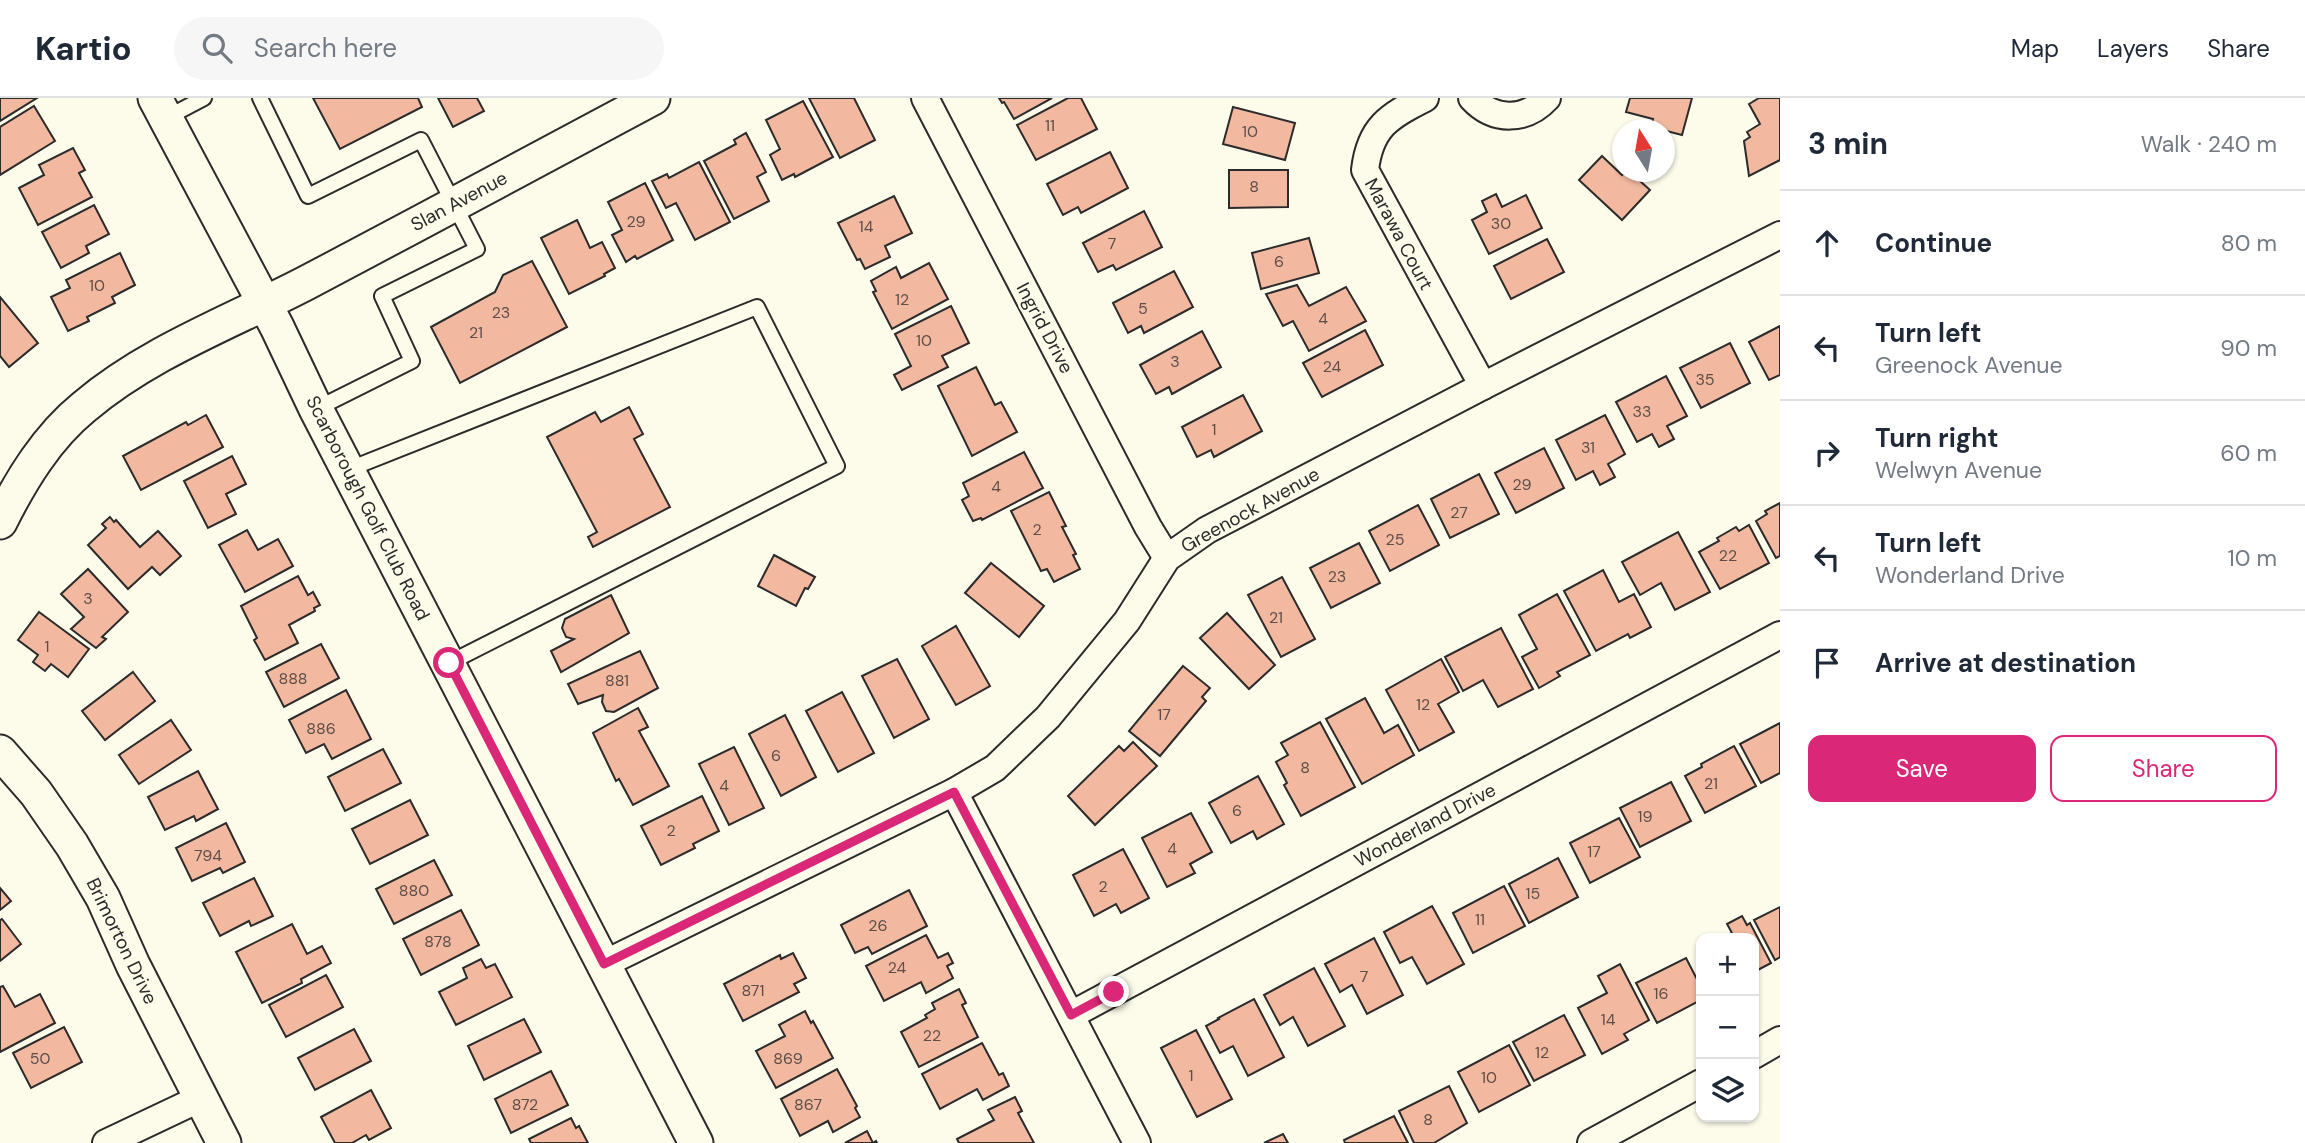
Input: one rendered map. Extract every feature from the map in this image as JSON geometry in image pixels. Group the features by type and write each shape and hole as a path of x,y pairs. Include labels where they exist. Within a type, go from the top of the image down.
{"street":[{"name":"Slan Avenue","path":"0,522 36,458 82,408 128,374 653,98"},
{"name":"Ingrid Drive","path":"925,98 1148,527 1167,558"},
{"name":"Marawa Court","path":"1426,98 1397,112 1381,124 1367,149 1365,170 1483,386"},
{"path":"1472,98 1480,107 1495,114 1512,117 1524,115 1539,107 1547,98"},
{"name":"Scarborough Golf Club Road","path":"160,108 265,304 347,470 696,1143"},
{"name":"Greenock Avenue","path":"604,964 954,792 995,768 1048,717 1127,621 1167,558 1207,530 1780,235"},
{"name":"Wonderland Drive","path":"1071,1015 1780,635"},
{"name":"Brimorton Drive","path":"0,752 36,793 72,845 103,898 133,965 225,1143"},
{"path":"954,792 1137,1143"},
{"path":"1759,1052 1780,1040"},
{"path":"1591,1143 1696,1086"},
{"path":"106,1143 201,1098"}],"lane":[{"path":"160,108 204,98"},
{"path":"260,98 308,196 421,140 477,249 382,296 412,361 316,409"},
{"path":"347,470 757,307 837,466 449,663"}],"building":[{"path":"0,98 37,98 0,121"},
{"path":"313,98 418,98 422,107 340,149"},
{"path":"438,98 477,98 484,111 453,127"},
{"path":"809,98 854,98 875,140 840,158"},
{"path":"999,98 1052,98 1014,119"},
{"path":"1068,98 1081,98 1097,129 1036,160 1017,125"},
{"path":"1630,98 1692,98 1682,135 1675,133 1675,119 1653,119 1626,112"},
{"path":"1759,98 1780,98 1780,160 1749,176 1744,141 1750,137 1747,132 1760,124 1749,104"},
{"path":"803,101 833,157 795,177 794,174 782,180 770,155 780,149 766,120"},
{"path":"34,106 55,141 0,175 0,127"},
{"path":"1233,107 1295,123 1285,160 1223,144"},
{"path":"746,133 766,172 757,177 769,201 734,219 704,161 736,144 734,140"},
{"path":"73,148 85,170 79,173 92,197 38,225 19,188 44,175 39,165"},
{"path":"1110,152 1128,188 1081,213 1078,207 1063,215 1047,184"},
{"path":"1602,156 1612,166 1612,182 1641,182 1650,190 1622,220 1579,180"},
{"path":"699,162 730,222 695,240 676,203 666,208 652,181 667,174 669,178"},
{"path":"1229,170 1288,170 1288,207 1229,208"},
{"path":"645,183 673,240 626,262 612,235 622,230 608,202"},
{"path":"1496,194 1502,207 1526,195 1542,228 1489,254 1472,220 1487,212 1482,201"},
{"path":"894,196 912,233 885,246 890,257 865,269 860,259 857,260 838,223"},
{"path":"94,205 109,234 86,246 89,253 61,268 42,232"},
{"path":"1144,211 1162,247 1116,270 1113,265 1098,272 1083,243"},
{"path":"577,220 590,248 602,242 615,268 569,294 541,238"},
{"path":"1309,238 1319,273 1261,289 1252,253"},
{"path":"1547,239 1564,272 1511,299 1494,266"},
{"path":"120,253 135,285 112,297 115,303 87,317 89,321 68,331 51,297 70,288 66,280"},
{"path":"532,261 567,327 460,383 431,327 495,292 503,275"},
{"path":"929,263 948,299 892,329 873,292 876,291 871,281 896,267 901,278"},
{"path":"1174,271 1193,307 1144,333 1141,326 1128,333 1113,303"},
{"path":"1297,285 1309,306 1346,287 1366,321 1309,351 1293,321 1283,326 1266,294"},
{"path":"0,297 38,343 9,367 0,356"},
{"path":"951,306 969,343 942,356 948,367 902,390 894,375 911,366 895,334"},
{"path":"1780,326 1780,375 1769,380 1749,342"},
{"path":"1365,330 1383,365 1322,397 1303,363"},
{"path":"1202,331 1221,367 1172,394 1169,387 1156,394 1140,365"},
{"path":"1730,343 1750,383 1701,408 1680,368"},
{"path":"976,367 995,405 1001,402 1017,432 972,456 938,386"},
{"path":"1666,376 1687,416 1667,426 1674,439 1659,447 1652,434 1637,442 1616,402"},
{"path":"1243,395 1262,431 1214,457 1211,450 1197,457 1182,427"},
{"path":"629,407 643,434 634,439 670,507 593,547 588,537 597,532 547,437 595,412 601,422"},
{"path":"206,415 223,447 141,490 123,456 186,422 188,425"},
{"path":"1605,415 1625,454 1608,464 1615,477 1600,485 1593,471 1576,480 1556,440"},
{"path":"1544,448 1564,488 1516,513 1495,473"},
{"path":"1024,452 1043,488 982,520 973,521 962,500 969,496 963,483"},
{"path":"232,456 246,484 226,494 236,514 208,528 184,481"},
{"path":"1479,474 1499,514 1450,538 1431,499"},
{"path":"1049,492 1066,526 1062,527 1076,554 1073,555 1080,569 1054,582 1047,569 1041,571 1011,511"},
{"path":"1780,503 1780,556 1776,558 1756,521 1767,514 1765,511"},
{"path":"1418,505 1439,545 1390,571 1369,531"},
{"path":"110,517 114,522 116,520 140,547 158,531 181,556 160,575 152,567 128,589 88,545 106,528 102,524"},
{"path":"1749,525 1769,563 1720,589 1699,552 1736,527 1739,531"},
{"path":"247,530 258,550 278,539 293,566 245,592 219,545"},
{"path":"1678,532 1710,592 1675,610 1661,583 1640,595 1622,562"},
{"path":"1359,543 1380,583 1331,608 1310,568"},
{"path":"774,555 815,577 808,589 805,588 796,606 758,586"},
{"path":"991,563 1044,606 1019,637 965,593"},
{"path":"88,569 128,612 102,637 106,639 96,648 71,629 84,617 61,594"},
{"path":"1603,570 1619,602 1634,594 1651,627 1630,638 1628,634 1596,651 1564,591"},
{"path":"298,576 308,595 313,592 320,605 314,608 315,611 289,625 298,643 265,660 241,606"},
{"path":"1282,577 1315,639 1281,657 1248,595"},
{"path":"1557,594 1590,655 1557,672 1560,676 1539,688 1522,657 1537,649 1519,615"},
{"path":"611,595 629,633 561,672 551,651 574,639 566,637 562,628 565,619"},
{"path":"39,612 89,649 68,677 51,664 45,671 33,662 38,655 18,640"},
{"path":"1227,613 1275,665 1249,689 1200,638"},
{"path":"956,626 990,686 956,705 922,646"},
{"path":"1501,628 1533,689 1498,707 1483,680 1463,691 1445,657"},
{"path":"321,644 339,678 284,707 266,672"},
{"path":"640,651 658,688 614,712 606,711 602,702 603,695 578,704 568,684"},
{"path":"897,659 929,719 894,738 862,676"},
{"path":"1441,659 1459,692 1438,704 1454,732 1419,751 1386,690"},
{"path":"1183,666 1210,688 1202,697 1206,701 1160,756 1129,731"},
{"path":"133,672 155,701 105,740 82,711"},
{"path":"346,690 371,739 332,759 324,744 306,753 289,720"},
{"path":"842,692 874,753 838,772 806,711"},
{"path":"1365,698 1384,733 1398,725 1414,755 1362,784 1326,719"},
{"path":"638,708 648,727 639,731 669,786 633,805 619,779 616,781 593,733"},
{"path":"785,715 816,777 781,796 749,734"},
{"path":"171,720 191,750 139,784 119,755"},
{"path":"1320,722 1355,787 1301,816 1284,785 1287,783 1276,762 1288,755 1281,743"},
{"path":"1780,723 1780,773 1761,783 1740,744"},
{"path":"1133,742 1157,766 1095,825 1068,796 1119,746 1124,751"},
{"path":"1734,746 1756,786 1705,813 1685,776"},
{"path":"734,747 764,808 729,825 699,764"},
{"path":"383,749 401,783 345,811 328,777"},
{"path":"198,771 218,809 196,821 194,816 165,830 148,797"},
{"path":"1258,776 1284,824 1257,839 1253,831 1231,843 1209,803"},
{"path":"1671,782 1691,821 1640,847 1620,808"},
{"path":"702,796 719,831 693,844 695,848 661,865 641,826"},
{"path":"410,800 428,835 370,864 352,829"},
{"path":"1191,813 1212,852 1190,864 1195,873 1167,887 1142,838"},
{"path":"1619,818 1640,857 1590,883 1570,843"},
{"path":"226,823 245,862 223,873 220,868 192,881 176,848"},
{"path":"1123,849 1149,898 1121,913 1116,904 1094,916 1073,875"},
{"path":"1558,858 1578,897 1529,923 1509,884"},
{"path":"434,860 452,895 394,924 376,889"},
{"path":"254,878 273,916 251,926 249,921 220,936 203,903"},
{"path":"1504,886 1525,926 1473,953 1453,913"},
{"path":"0,888 11,901 0,910"},
{"path":"909,890 927,926 872,954 868,947 855,953 841,925"},
{"path":"1432,906 1464,964 1427,984 1412,957 1400,963 1384,932"},
{"path":"1780,907 1780,957 1775,960 1754,920"},
{"path":"461,910 479,945 421,975 403,939"},
{"path":"1742,916 1755,933 1732,933 1727,924"},
{"path":"2,919 21,944 0,961 0,920"},
{"path":"292,924 307,954 322,946 331,963 301,979 302,983 262,1003 236,952"},
{"path":"926,935 938,958 948,953 953,963 947,966 953,978 926,993 921,982 884,1001 866,966"},
{"path":"1374,938 1403,995 1367,1014 1352,985 1340,992 1325,964"},
{"path":"1759,940 1771,963 1759,969"},
{"path":"793,953 806,978 794,984 799,992 743,1021 724,984 780,955 781,959"},
{"path":"1686,958 1696,977 1696,1003 1657,1023 1636,983"},
{"path":"481,959 486,968 495,964 512,997 456,1025 439,992 467,978 463,968"},
{"path":"1620,964 1649,1020 1624,1034 1628,1040 1602,1054 1578,1008 1607,993 1598,976"},
{"path":"1314,968 1345,1026 1308,1046 1293,1017 1280,1025 1264,995"},
{"path":"326,975 343,1007 286,1037 269,1005"},
{"path":"3,986 15,1007 40,994 55,1023 0,1052 0,987"},
{"path":"959,989 966,1003 962,1005 978,1037 919,1067 901,1032 927,1018 925,1015 935,1009 932,1003"},
{"path":"1254,999 1284,1057 1248,1076 1233,1046 1220,1053 1206,1026"},
{"path":"805,1011 833,1058 776,1088 756,1051 785,1036 779,1025"},
{"path":"1564,1015 1585,1055 1534,1081 1513,1042"},
{"path":"524,1019 541,1052 484,1080 468,1046"},
{"path":"64,1027 82,1062 31,1088 13,1053"},
{"path":"354,1029 371,1061 315,1090 298,1058"},
{"path":"1196,1030 1232,1099 1197,1117 1161,1048"},
{"path":"982,1043 999,1075 1003,1073 1009,1086 983,1100 977,1089 940,1109 922,1074"},
{"path":"1509,1045 1530,1085 1479,1112 1458,1072"},
{"path":"837,1069 860,1117 833,1132 828,1121 800,1136 781,1099"},
{"path":"551,1071 568,1105 511,1133 495,1099"},
{"path":"1449,1086 1467,1123 1434,1143 1414,1143 1399,1111"},
{"path":"371,1090 391,1128 369,1140 366,1135 352,1143 335,1143 321,1117"},
{"path":"1015,1097 1022,1111 1018,1113 1034,1143 959,1143 957,1139 994,1120 988,1110"},
{"path":"1394,1116 1408,1143 1345,1143 1344,1140"},
{"path":"571,1118 576,1128 579,1126 588,1143 531,1143 529,1139"},
{"path":"867,1131 873,1143 845,1143"},
{"path":"1283,1134 1288,1143 1264,1143"}],"route":[{"path":"449,663 604,964 954,792 1071,1015 1114,992"}]}
